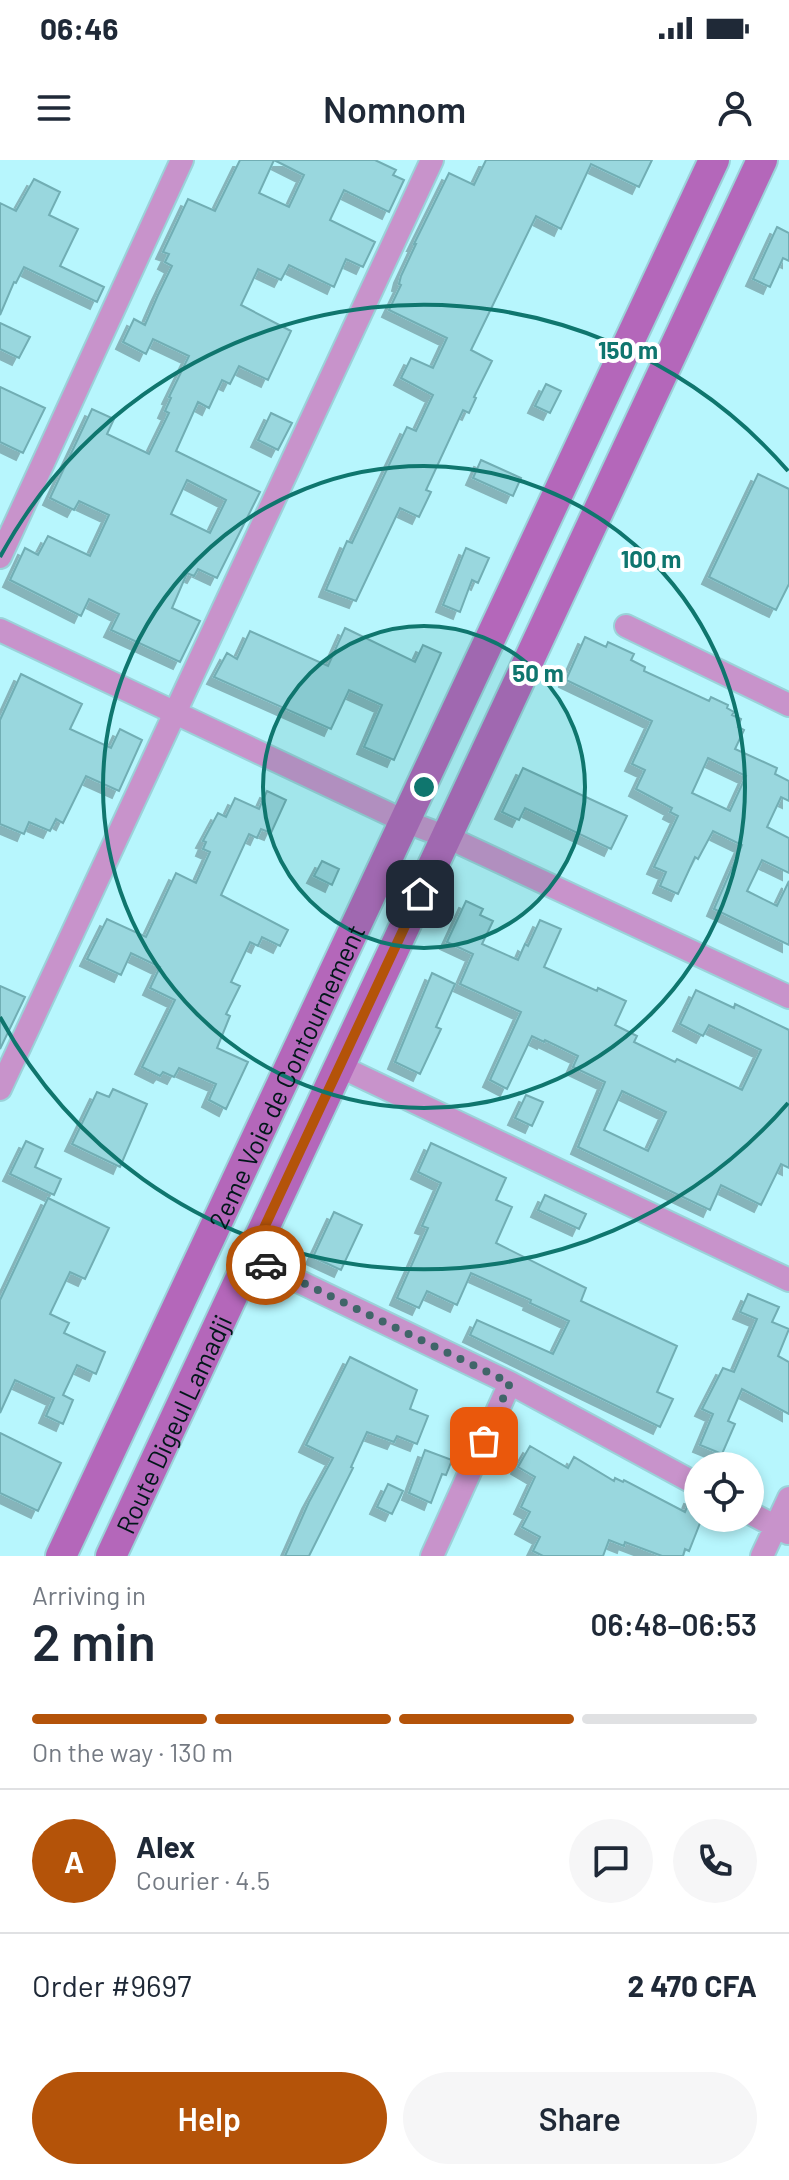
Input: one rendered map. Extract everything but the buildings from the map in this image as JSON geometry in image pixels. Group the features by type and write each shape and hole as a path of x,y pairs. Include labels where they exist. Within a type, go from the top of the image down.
{"main road":[{"name":"2eme Voie de Contournement","path":"61,1556 714,160"},
{"name":"Route Digeul Lamadji","path":"111,1556 762,160"}],"street":[{"path":"0,557 182,160"},
{"path":"0,1089 432,160"},
{"path":"626,626 789,705"},
{"path":"0,630 404,821 447,837 789,997"},
{"path":"339,1066 789,1280"},
{"path":"250,1258 510,1383 684,1477"},
{"path":"432,1556 510,1383"},
{"path":"762,1556 782,1530 789,1498"},
{"path":"764,1520 782,1530"}],"way so far":[{"path":"266,1265 510,1383 484,1441"}],"route":[{"path":"266,1265 250,1258 420,894"}]}
